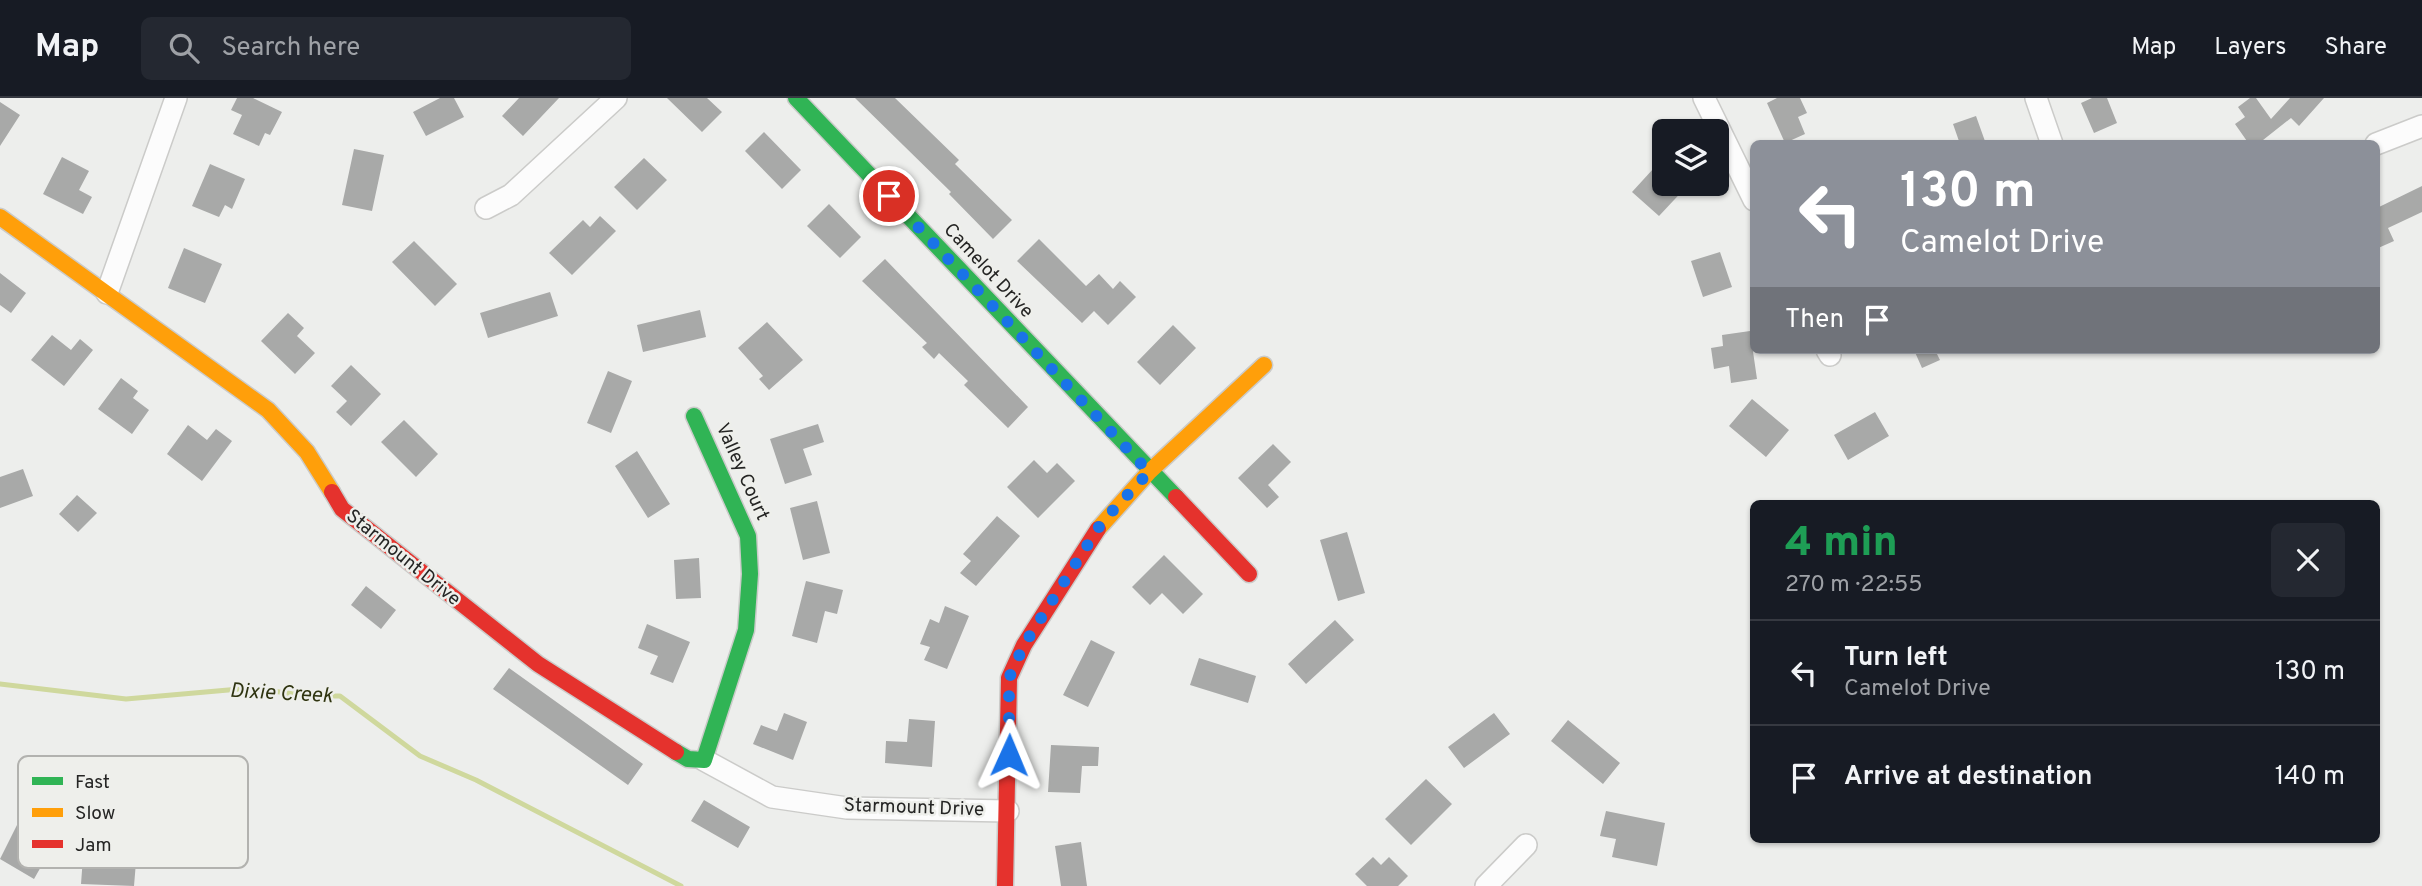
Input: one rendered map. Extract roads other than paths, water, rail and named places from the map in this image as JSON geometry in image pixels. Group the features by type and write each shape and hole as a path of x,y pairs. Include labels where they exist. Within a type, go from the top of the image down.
{"street":[{"path":"107,293 176,98"},
{"path":"486,208 511,195 617,98"},
{"name":"Camelot Drive","path":"796,98 1149,472 1249,574"},
{"path":"1704,98 1750,192"},
{"path":"2036,98 2051,140"},
{"path":"2380,142 2422,126"},
{"name":"Starmount Drive","path":"0,217 268,410 307,452 342,509 423,575 538,664 688,759 704,761 772,797 847,808 1008,811"},
{"path":"1005,886 1009,678 1056,590 1102,522 1149,472 1264,365"},
{"name":"Valley Court","path":"694,416 748,536 750,574 746,630 704,761"},
{"path":"1486,886 1526,845"}],"waterway":[{"name":"Dixie Creek","path":"0,684 126,699 251,688 309,696 340,696 420,756 476,780 681,886"}]}
